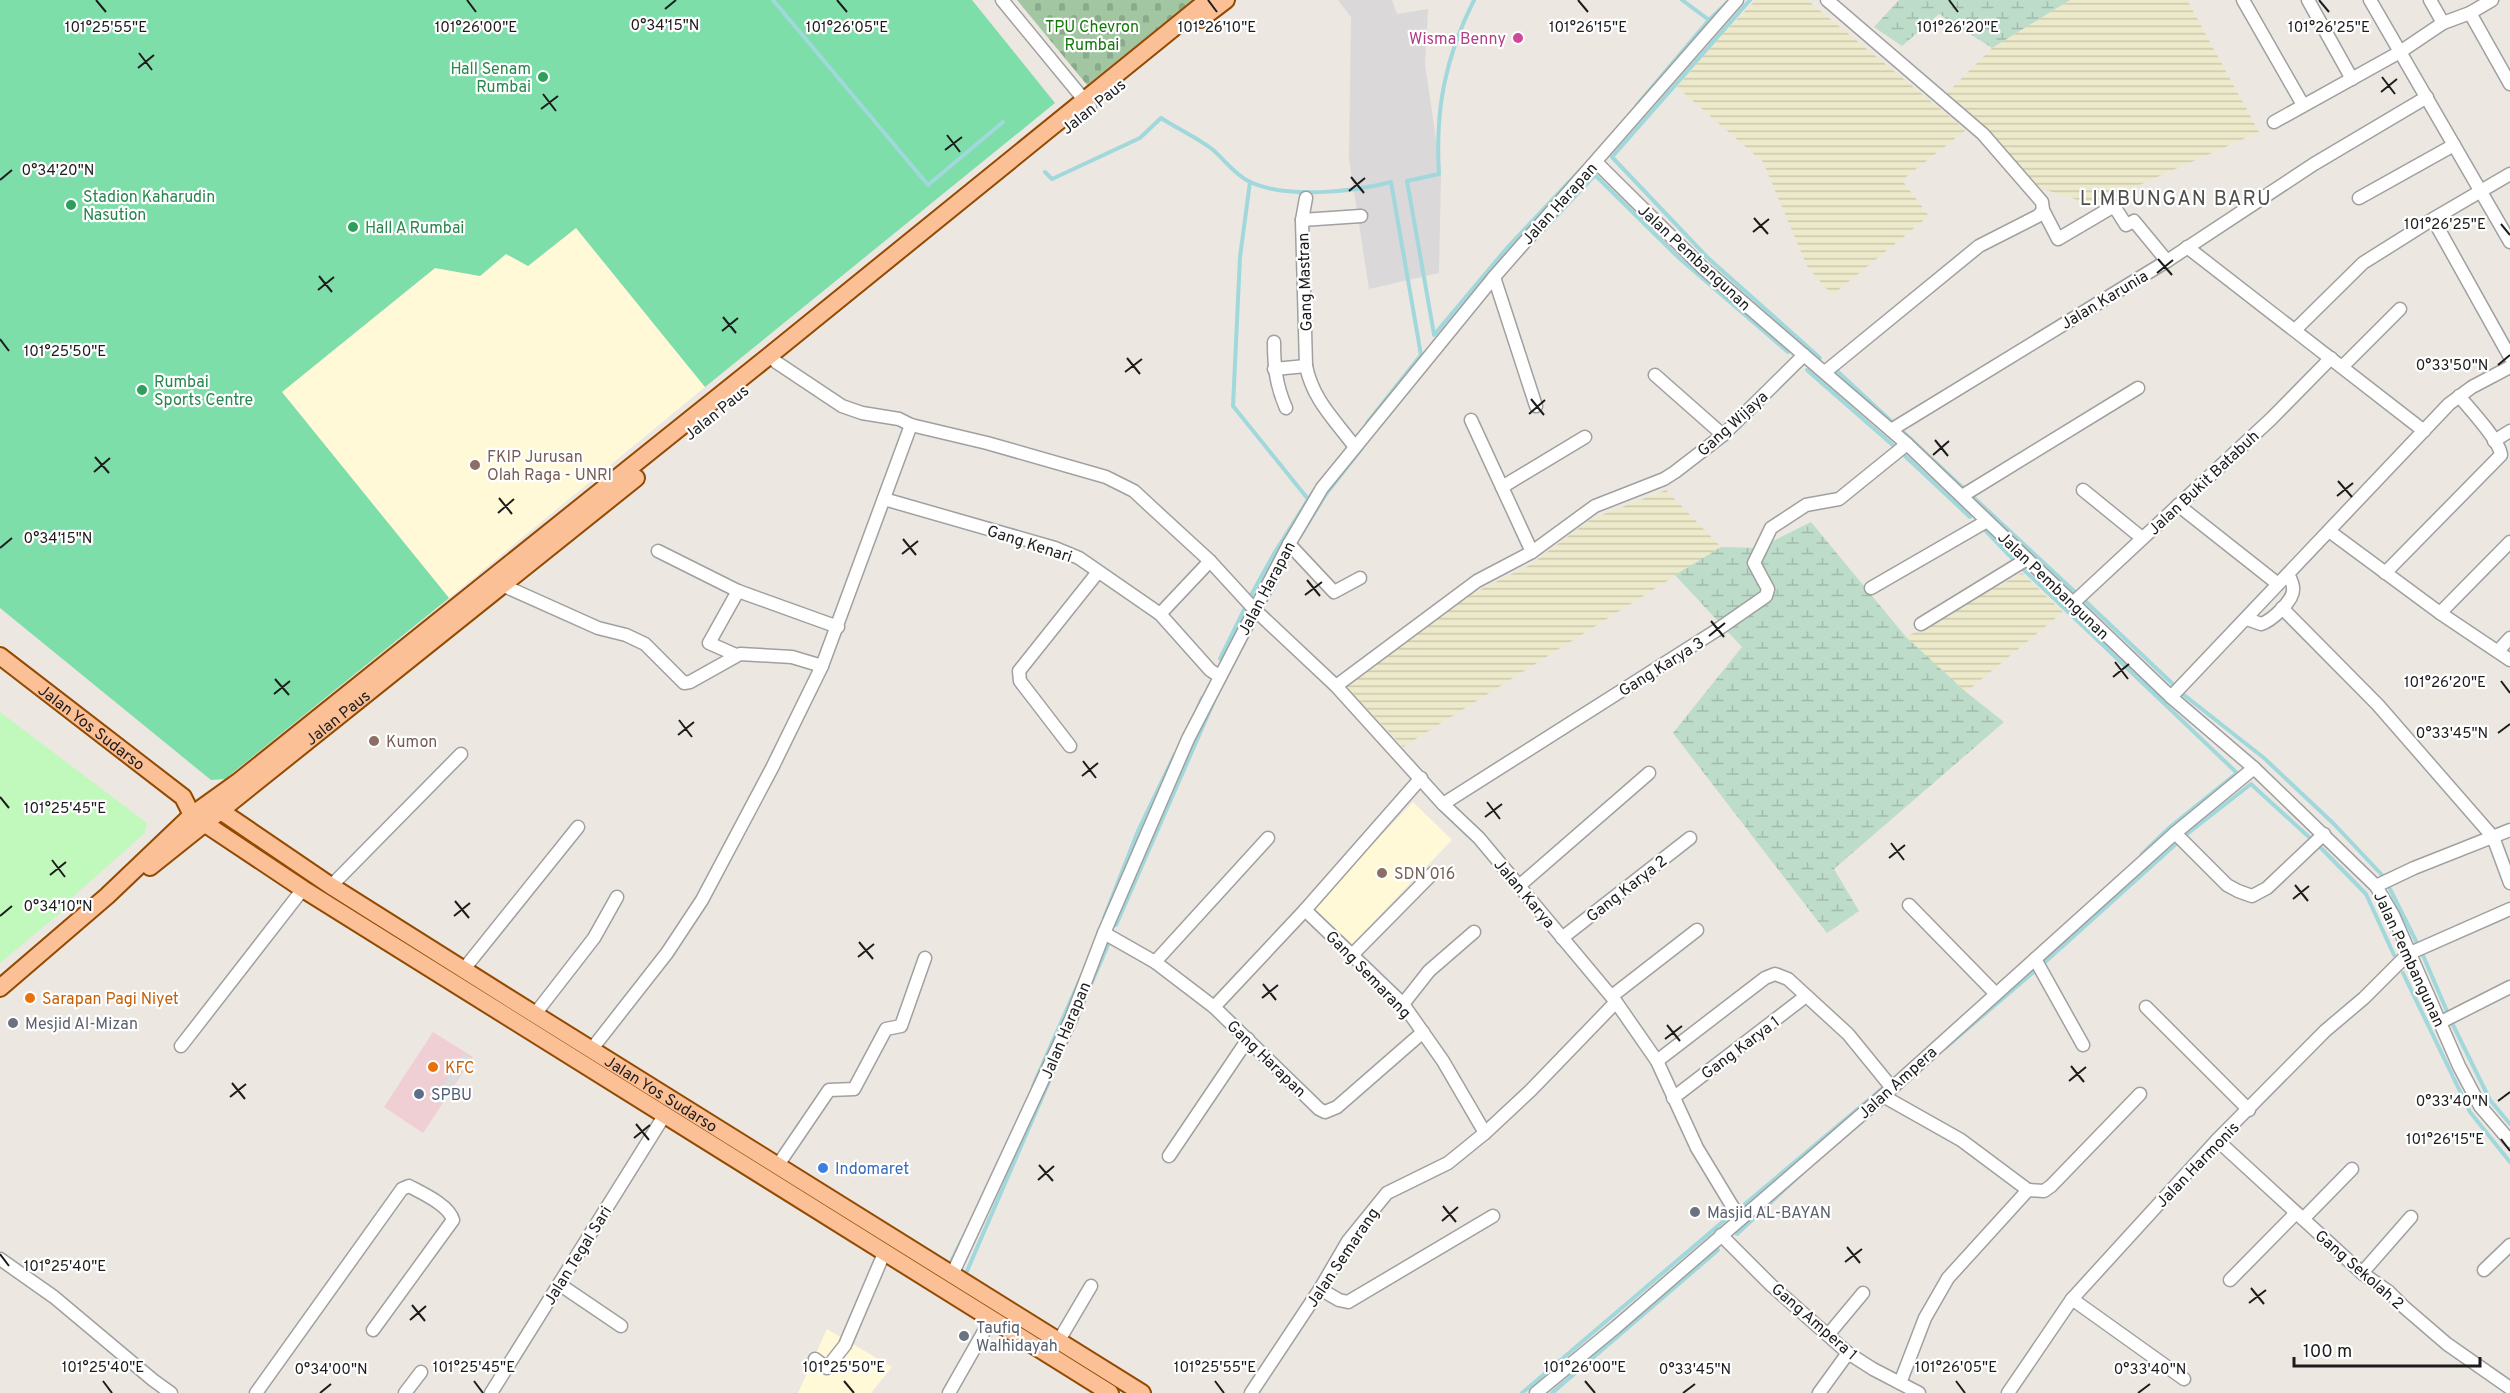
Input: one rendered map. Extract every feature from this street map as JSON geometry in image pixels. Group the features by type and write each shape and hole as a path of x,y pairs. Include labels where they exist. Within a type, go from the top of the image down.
{"main road":[{"name":"Jalan Paus","path":"0,988 199,819 502,585 776,362 1088,103 1208,0"},
{"name":"Jalan Paus","path":"215,807 247,775 1088,103 1226,0"},
{"name":"Jalan Yos Sudarso","path":"0,656 183,797 199,819 303,890 510,1008 535,1014 1142,1393"},
{"name":"Jalan Yos Sudarso","path":"183,797 215,807 331,885 464,969 510,1008 664,1116 885,1251 1110,1393"},
{"path":"1080,1375 1091,1360"}],"street":[{"path":"1002,0 1088,103"},
{"name":"Jalan Harapan","path":"952,1275 1071,1019 1215,673 1322,488 1430,352 1737,0"},
{"path":"1827,0 1983,134 2042,202 2043,210 2058,239 2114,206 2126,225 2134,222 2167,261"},
{"path":"2243,0 2303,105"},
{"path":"2308,0 2352,79"},
{"path":"2370,0 2510,242"},
{"path":"2430,0 2443,23"},
{"path":"2274,122 2400,52 2443,23 2470,13 2492,0"},
{"path":"2470,13 2509,78"},
{"name":"Jalan Karunia","path":"1892,429 2167,261 2314,164 2427,98"},
{"path":"2359,198 2454,145"},
{"name":"Jalan Pembangunan","path":"1596,162 1702,267 1801,358 1826,371 1966,494 1987,521 2072,604 2171,697 2254,768 2376,886 2393,915 2408,954 2441,1022 2459,1066 2480,1106 2510,1142"},
{"path":"2295,330 2363,263 2510,174"},
{"name":"Gang Mastran","path":"1306,198 1302,220 1306,366 1310,384 1319,402 1354,447"},
{"path":"1826,371 1979,246 2038,216 2043,210"},
{"path":"1302,220 1361,216"},
{"path":"2433,219 2510,357"},
{"path":"2187,247 2424,431"},
{"path":"1494,277 1536,406"},
{"path":"2342,367 2400,309"},
{"path":"1427,338 1430,352"},
{"name":"Gang Mastran","path":"1274,342 1274,369 1286,408"},
{"name":"Gang Wijaya","path":"1336,687 1477,581 1532,552 1595,506 1664,479 1723,435 1801,358"},
{"name":"Jalan Bukit Batabuh","path":"2072,604 2271,419 2331,358"},
{"name":"Jalan Karya","path":"776,362 842,406 862,413 899,419 911,425 1106,477 1134,492 1210,561 1253,607 1336,687 1443,804 1479,838 1614,999 1656,1061 1697,1148 1740,1219"},
{"path":"1274,369 1306,366"},
{"path":"2171,697 2459,396 2510,368"},
{"path":"1655,375 1723,435"},
{"path":"1966,494 2138,388"},
{"path":"2385,573 2499,460 2501,451 2459,396"},
{"path":"1471,420 1532,552"},
{"path":"591,1050 667,953 702,900 822,666 911,425"},
{"path":"2494,441 2510,431"},
{"path":"1502,487 1585,437"},
{"name":"Gang Karya 3","path":"1443,804 1718,630 1768,594 1768,589 1754,563 1768,530 1806,505 1839,499 1907,444"},
{"path":"2083,490 2142,538"},
{"name":"Gang Kenari","path":"884,499 1054,548 1079,558 1160,614 1215,673"},
{"path":"2178,505 2278,584"},
{"path":"1871,588 1987,521"},
{"path":"2329,531 2440,613 2510,660"},
{"path":"2440,613 2510,542"},
{"path":"1288,544 1334,592 1360,578"},
{"path":"658,551 738,591 838,627"},
{"path":"1921,624 2027,559"},
{"path":"1160,614 1210,561"},
{"path":"1070,746 1020,681 1019,671 1098,572"},
{"path":"2247,619 2261,624 2271,621 2293,595 2294,588 2288,574"},
{"path":"502,585 598,628 626,635 645,644 684,683 690,682 736,655"},
{"path":"738,591 709,643 736,655 792,657 822,666"},
{"path":"2282,608 2378,705 2493,837 2510,883"},
{"path":"2498,651 2510,638"},
{"path":"331,885 461,754"},
{"name":"Jalan Ampera","path":"1536,1393 1616,1327 1887,1092 2175,833 2254,768"},
{"path":"1519,886 1649,773"},
{"path":"1214,1007 1305,910 1421,778"},
{"path":"464,969 578,826"},
{"path":"2376,886 2414,868 2510,830"},
{"path":"2175,833 2227,885 2252,896 2267,888 2324,834"},
{"path":"1155,962 1268,838"},
{"name":"Gang Karya 2","path":"1562,938 1690,838"},
{"path":"1353,954 1433,873"},
{"path":"181,1046 303,890"},
{"path":"535,1014 594,938 617,897"},
{"path":"1910,905 1996,994"},
{"path":"2408,954 2510,909"},
{"name":"Gang Semarang","path":"1305,910 1403,1004 1423,1032 1485,1133"},
{"name":"Jalan Semarang","path":"1251,1393 1348,1241 1388,1193 1448,1163 1485,1133 1531,1090 1614,999 1697,930"},
{"path":"1403,1004 1429,971 1474,932"},
{"name":"Gang Harapan","path":"1106,934 1155,962 1214,1007 1319,1109 1329,1112 1423,1032"},
{"name":"Jalan Harmonis","path":"2008,1393 2072,1299 2217,1140 2325,1031 2364,998 2408,954"},
{"path":"778,1165 829,1090 854,1089 886,1029 901,1026 925,958"},
{"path":"2035,959 2083,1045"},
{"path":"1656,1061 1765,978 1775,974 1782,976 1848,1034 1887,1092 1961,1140 2028,1190 2044,1191 2051,1186 2140,1094"},
{"path":"2441,1022 2510,987"},
{"name":"Gang Karya 1","path":"1673,1098 1806,996"},
{"path":"2146,1007 2249,1110"},
{"path":"1169,1156 1248,1039"},
{"name":"Jalan Tegal Sari","path":"491,1393 664,1116"},
{"name":"Gang Sekolah 2","path":"2217,1140 2362,1273 2389,1292 2447,1344 2510,1388"},
{"path":"2230,1280 2352,1168"},
{"path":"256,1393 402,1190 409,1186 447,1210 453,1220 373,1330"},
{"path":"1900,1383 1925,1318 1948,1278 2028,1190"},
{"path":"1320,1288 1338,1300 1348,1302 1493,1216"},
{"path":"2362,1273 2411,1216"},
{"name":"Gang Ampera 1","path":"1721,1235 1771,1284 1848,1353 1919,1393"},
{"path":"2484,1270 2510,1245"},
{"path":"814,1359 827,1368 844,1345 885,1251"},
{"path":"0,1259 54,1297 171,1393"},
{"path":"559,1284 621,1326"},
{"path":"1058,1342 1092,1286"},
{"path":"1828,1335 1863,1293"},
{"path":"2072,1299 2184,1379"},
{"path":"949,1393 991,1319"},
{"path":"1819,1393 1848,1353"},
{"path":"405,1393 422,1372"}],"shaded area":[{"path":"1338,0 1392,0 1397,14 1428,9 1425,64 1441,174 1439,273 1369,289 1349,159 1351,17"},
{"path":"1756,0 1807,0 1966,130 1902,180 1929,216 1832,295 1807,266 1763,162 1677,87 1725,31"},
{"path":"2070,0 2187,0 2259,132 2094,205 2024,183 1986,128 1944,96 1992,48"},
{"name":"FKIP Jurusan Olah Raga - UNRI","path":"576,228 705,387 449,598 281,392 435,268 480,276 506,254 528,266"},
{"path":"1666,490 1721,547 1403,747 1344,684 1469,595 1530,565 1591,519"},
{"path":"2022,573 2063,612 1966,692 1906,637"},
{"name":"SDN 016","path":"1413,802 1452,840 1352,944 1313,907"},
{"path":"433,1032 473,1057 423,1133 384,1107"},
{"path":"464,1053 471,1058 441,1104 433,1099"},
{"path":"827,1329 892,1367 871,1393 798,1393"}],"green space":[{"name":"Rumbai Sports Centre","path":"0,0 972,0 1055,103 705,387 576,228 528,266 506,254 480,276 435,268 282,392 449,598 225,779 211,780 0,608"},
{"name":"TPU Chevron Rumbai","path":"1017,0 1193,0 1087,85"},
{"path":"1899,0 2070,0 1992,48 1939,14 1902,46 1874,27"},
{"path":"1811,522 1906,637 1966,692 2004,722 1834,869 1859,911 1827,933 1673,733 1742,647 1675,575 1721,547 1759,548"},
{"path":"0,712 147,823 145,833 69,900 66,908 0,963"}],"waterway":[{"path":"773,0 928,185 1003,122"},
{"path":"1434,334 1407,181 1439,174 1439,128 1444,84 1456,43 1474,0"},
{"path":"1682,0 1709,20"},
{"path":"1750,0 1612,157 1708,258 1820,358"},
{"path":"1637,105 1709,20 1727,3"},
{"path":"1045,172 1052,179 1140,138 1161,118 1212,149 1244,179 1265,187 1282,191 1320,192 1358,189 1391,182 1421,355 1367,423"},
{"path":"1434,335 1507,248 1583,167"},
{"path":"1535,239 1595,175 1679,258 1788,352"},
{"path":"1250,182 1240,257 1233,406 1308,499"},
{"path":"1807,370 1895,447"},
{"path":"1837,371 1893,423"},
{"path":"1901,430 1965,490"},
{"path":"1299,538 1326,494 1362,448"},
{"path":"1904,455 1970,517"},
{"path":"1249,599 1275,552 1313,492"},
{"path":"1971,495 2075,592"},
{"path":"1985,530 2013,559"},
{"path":"2023,569 2237,773 2170,827 2142,854"},
{"path":"1269,596 1277,581"},
{"path":"2083,599 2176,687"},
{"path":"1220,659 1246,606"},
{"path":"2184,695 2264,758 2334,824 2382,875"},
{"path":"1197,710 1202,698"},
{"path":"1116,925 1214,701"},
{"path":"1104,918 1138,831 1175,754"},
{"path":"2187,834 2251,784 2311,839"},
{"path":"2045,962 2177,843"},
{"path":"2321,848 2366,894 2394,955"},
{"path":"2390,889 2417,943"},
{"path":"1085,998 1108,945"},
{"path":"2422,953 2449,1016"},
{"path":"1945,1048 2036,970"},
{"path":"2403,973 2470,1112 2510,1162"},
{"path":"1033,1086 1082,975"},
{"path":"2451,1021 2490,1100 2510,1124"},
{"path":"967,1271 1057,1063"},
{"path":"1745,1204 1884,1087"},
{"path":"1737,1234 1802,1173"},
{"path":"1522,1393 1726,1219"},
{"path":"950,1264 962,1240"},
{"path":"1552,1393 1718,1250"}],"place":[{"name":"Wisma Benny","path":"1518,38"},
{"name":"Hall Senam Rumbai","path":"543,77"},
{"name":"Stadion Kaharudin Nasution","path":"71,205"},
{"name":"Hall A Rumbai","path":"353,227"},
{"name":"Rumbai Sports Centre","path":"142,390"},
{"name":"FKIP Jurusan Olah Raga - UNRI","path":"475,465"},
{"name":"Kumon","path":"374,741"},
{"name":"SDN 016","path":"1382,873"},
{"name":"Sarapan Pagi Niyet","path":"30,998"},
{"name":"Mesjid Al-Mizan","path":"13,1023"},
{"name":"KFC","path":"433,1067"},
{"name":"SPBU","path":"419,1094"},
{"name":"Indomaret","path":"823,1168"},
{"name":"Masjid AL-BAYAN","path":"1695,1212"},
{"name":"Taufiq Walhidayah","path":"964,1336"}],"district":[{"name":"LIMBUNGAN BARU","path":"2176,198"}]}
